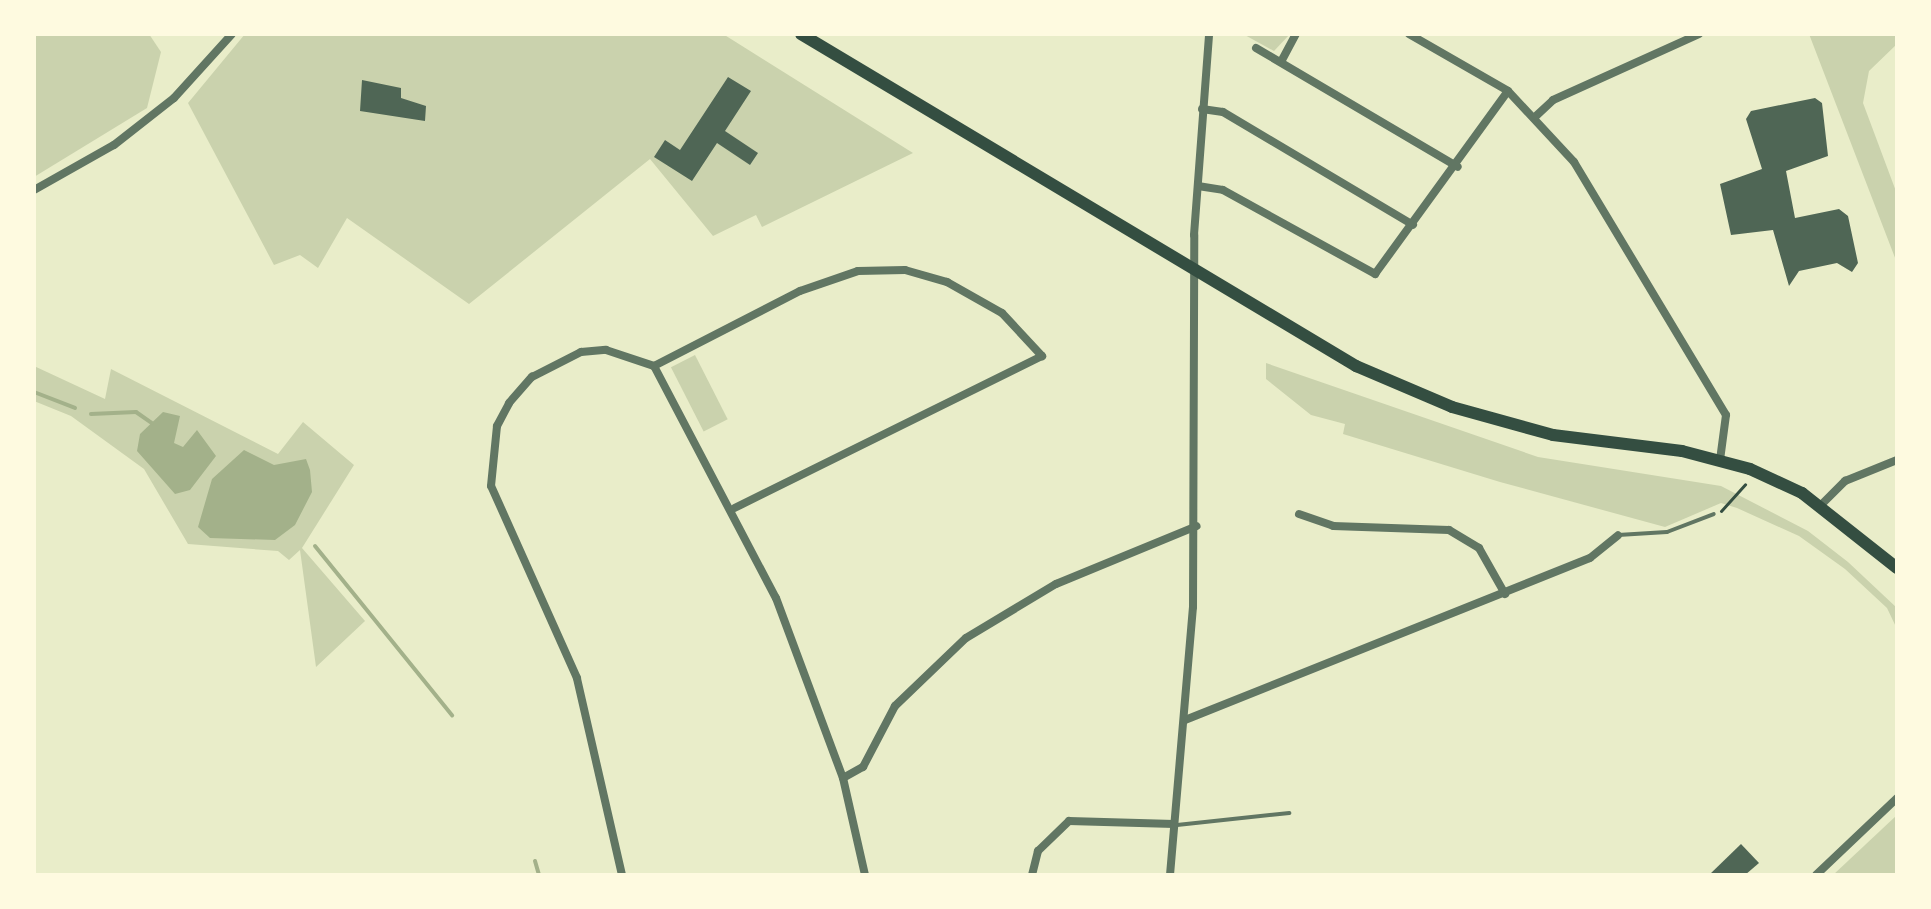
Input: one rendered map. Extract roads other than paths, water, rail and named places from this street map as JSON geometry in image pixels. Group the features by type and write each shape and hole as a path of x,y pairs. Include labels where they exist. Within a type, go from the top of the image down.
{"main road":[{"path":"801,34 1195,273 1356,366 1452,407 1553,435 1720,460 1781,482 1819,507 1897,568"}],"street":[{"path":"34,190 114,145 174,98 232,34"},
{"path":"1170,875 1185,720 1197,526 1195,273 1202,109 1209,34"},
{"path":"1282,60 1296,34"},
{"path":"1409,34 1508,91 1536,116 1596,196 1726,415 1720,460"},
{"path":"1536,116 1553,100 1699,34"},
{"path":"1256,48 1282,60 1458,167"},
{"path":"1198,186 1223,190 1365,274 1384,269 1458,167 1508,91"},
{"path":"1202,109 1223,112 1413,225"},
{"path":"654,366 800,291 841,274 878,269 921,274 972,294 1042,356 734,508"},
{"path":"622,875 577,678 491,486 497,426 509,403 532,377 581,352 606,350 654,366 734,508 813,689 843,778 865,875"},
{"path":"1819,507 1845,481 1897,460"},
{"path":"1299,514 1333,526 1449,530 1479,548 1505,594"},
{"path":"843,778 863,767 895,706 966,638 1056,584 1197,526"},
{"path":"1185,720 1590,558 1618,535"},
{"path":"1816,875 1897,798"},
{"path":"1032,875 1038,851 1069,821 1174,824"}],"lane":[{"path":"1618,535 1667,532 1714,514"},
{"path":"1174,824 1196,828 1289,813"}],"waterway":[{"path":"34,392 75,408"},
{"path":"91,414 136,412 152,423"},
{"path":"315,546 452,715"},
{"path":"535,861 539,875"}]}
